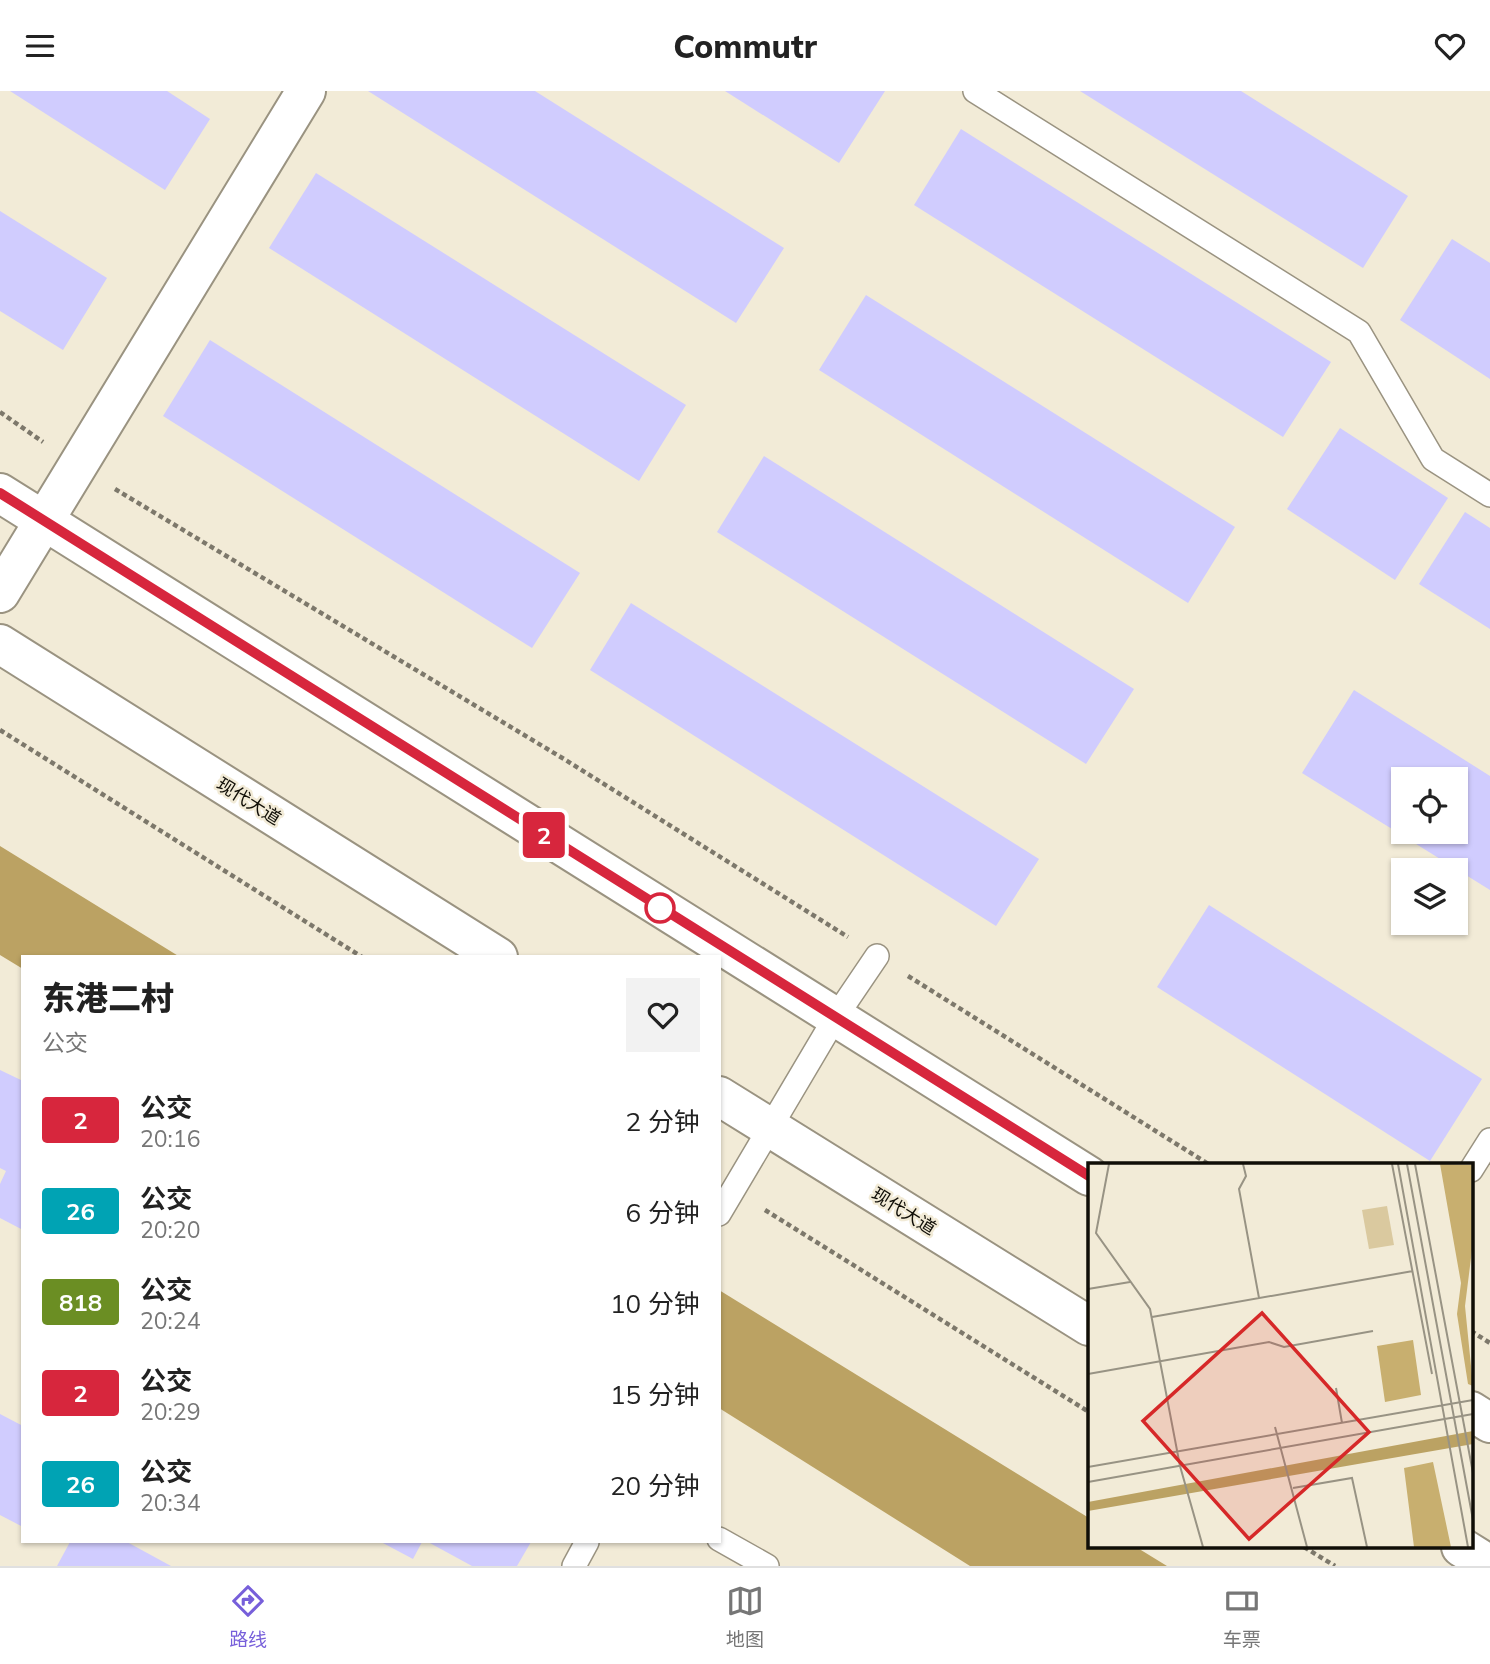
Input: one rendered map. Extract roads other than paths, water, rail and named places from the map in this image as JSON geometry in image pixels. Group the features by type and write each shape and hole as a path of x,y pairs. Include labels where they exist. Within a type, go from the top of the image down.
{"main road":[{"path":"0,593 306,91"},
{"path":"0,492 1088,1175"},
{"name":"现代大道","path":"0,644 495,955"},
{"name":"现代大道","path":"721,1097 1088,1325"},
{"path":"1472,1412 1490,1423"},
{"path":"1464,1549 1490,1566"}],"lane":[{"path":"975,91 1359,332 1433,459 1490,495"},
{"path":"721,1211 835,1018 877,956"},
{"path":"1472,1168 1490,1140"},
{"path":"721,1540 768,1566"},
{"path":"574,1566 586,1543"}]}
